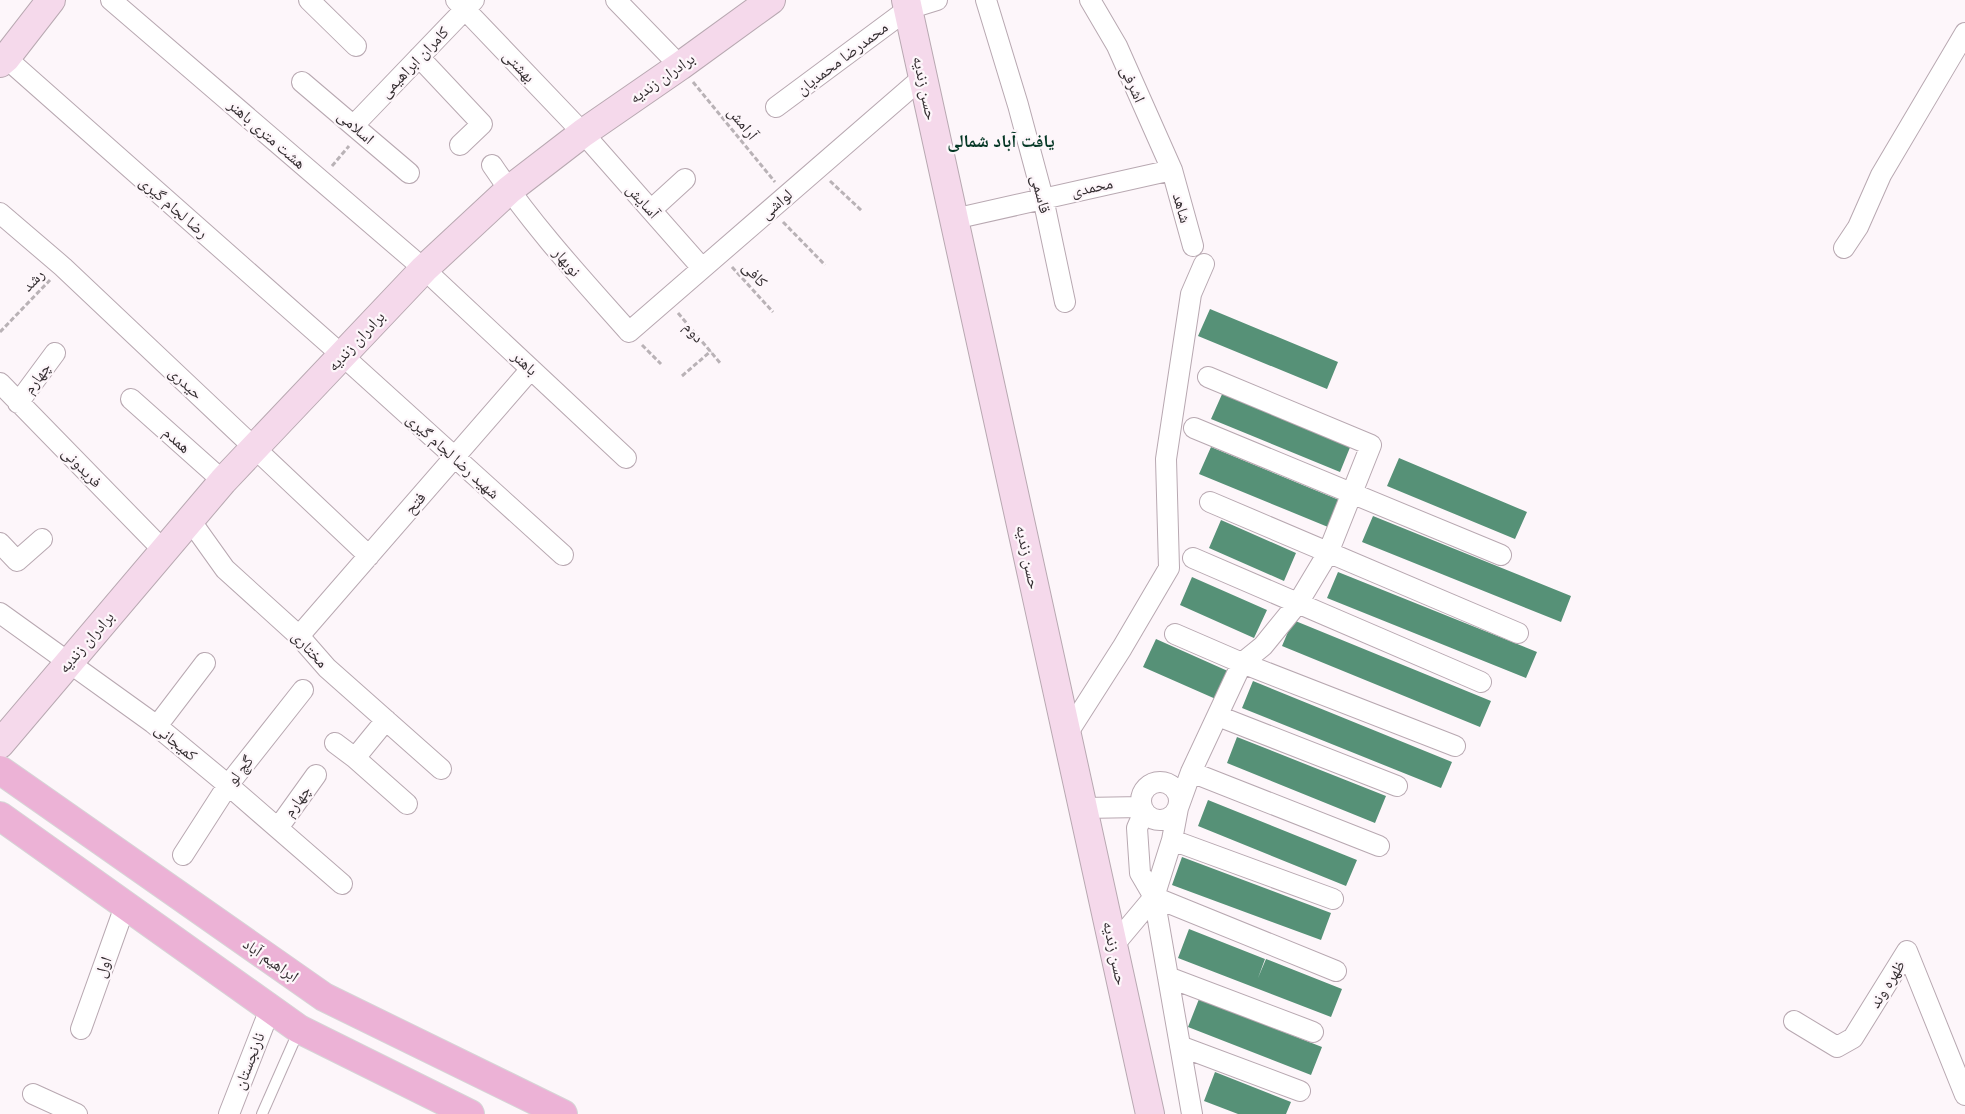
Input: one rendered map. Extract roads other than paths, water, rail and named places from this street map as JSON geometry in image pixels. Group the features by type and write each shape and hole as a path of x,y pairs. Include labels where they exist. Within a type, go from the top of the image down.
{"main road":[{"name":"ابراهیم آباد","path":"0,770 324,996 563,1114"},
{"path":"0,816 299,1029 470,1114"}],"street":[{"path":"3,60 51,0"},
{"name":"هشت متری باهنر","path":"111,0 424,269"},
{"path":"309,0 356,46"},
{"path":"616,0 680,66"},
{"path":"907,4 937,0"},
{"name":"قاسمی","path":"986,0 1043,198 1065,302"},
{"name":"اشرفی","path":"1090,0 1117,46 1172,170"},
{"name":"برادران زندیه","path":"0,744 223,481 424,269 509,190 582,133 680,66 763,2"},
{"name":"کامران ابراهیمی","path":"357,128 465,3"},
{"name":"بهشتی","path":"465,3 582,133"},
{"name":"حسن زندیه","path":"907,4 1150,1114"},
{"name":"محمدرضا محمدیان","path":"776,107 907,4"},
{"path":"1844,248 1858,227 1881,175 1965,33"},
{"path":"419,57 482,124 460,145"},
{"name":"رضا لجام گیری","path":"3,60 343,356"},
{"name":"لواشی","path":"629,332 923,77"},
{"name":"اسلامی","path":"302,82 409,174"},
{"name":"آسایش","path":"582,133 702,268"},
{"path":"492,165 509,190"},
{"name":"محمدی","path":"954,219 1172,170"},
{"name":"شاهد","path":"1172,170 1193,246"},
{"path":"651,210 685,179"},
{"name":"نوبهار","path":"509,190 556,251 629,332"},
{"name":"حیدری","path":"0,213 63,267 369,556"},
{"path":"1067,734 1122,648 1169,568 1166,459 1191,294 1204,264"},
{"name":"باهنر","path":"424,269 626,458"},
{"name":"چهارم","path":"18,403 55,353"},
{"name":"شهید رضا لجام گیری","path":"343,356 563,555"},
{"name":"فتح","path":"299,636 531,369"},
{"path":"1083,808 1143,809 1154,820 1160,821 1171,818 1178,808 1191,772 1242,663 1263,646 1298,603 1328,553 1371,445 1208,377"},
{"name":"فریدونی","path":"0,383 164,551"},
{"name":"همدم","path":"132,399 223,481"},
{"path":"1194,428 1500,555"},
{"path":"1210,502 1518,633"},
{"name":"مختاری","path":"190,520 225,569 299,636 327,668 441,769"},
{"path":"0,543 17,561 42,539"},
{"path":"1193,558 1481,682"},
{"name":"کمیجانی","path":"0,613 157,726 342,884"},
{"path":"1175,634 1242,663 1455,746"},
{"path":"157,726 204,663"},
{"name":"گچ لو","path":"182,854 228,785 303,690"},
{"path":"1218,716 1397,786"},
{"path":"355,758 386,720"},
{"path":"335,743 407,804"},
{"path":"1191,772 1378,846"},
{"name":"چهارم","path":"278,828 316,775"},
{"path":"1113,946 1154,897 1172,840 1179,796 1176,790 1164,783 1152,784 1142,794 1143,809 1137,828 1140,873 1154,897 1192,1114"},
{"path":"1172,840 1333,898"},
{"path":"1154,897 1336,970"},
{"name":"اول","path":"81,1029 125,906"},
{"name":"ظهره وند","path":"1794,1021 1837,1047 1853,1038 1907,952 1965,1095"},
{"path":"1168,977 1313,1032"},
{"name":"نارنجستان","path":"229,1114 270,1009"},
{"path":"1180,1046 1300,1091"},
{"path":"39,1102 69,1112"}],"lane":[{"path":"262,1114 299,1029"}],"district":[{"name":"یافت آباد شمالی","path":"1001,141"}]}
